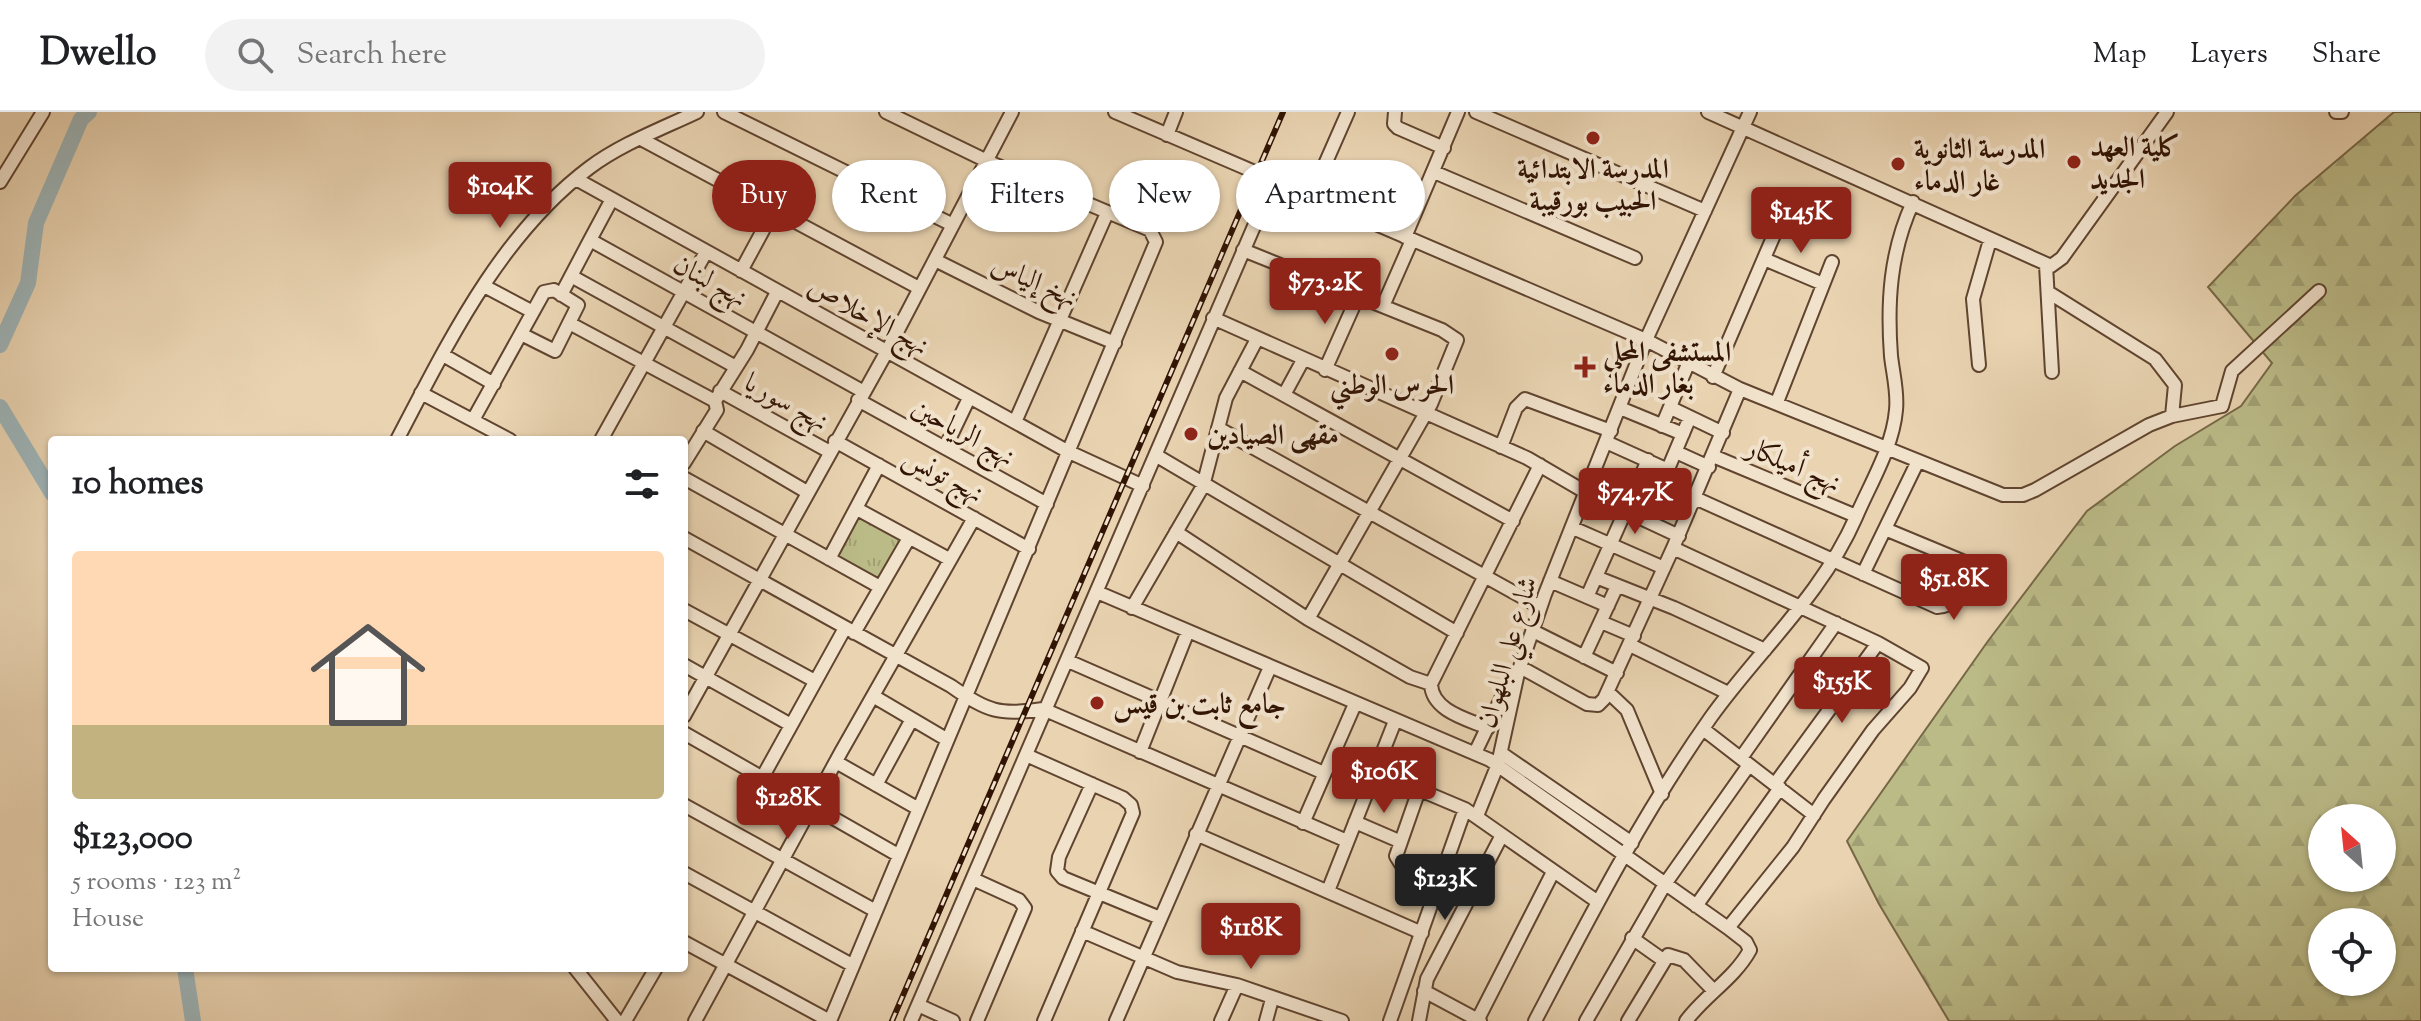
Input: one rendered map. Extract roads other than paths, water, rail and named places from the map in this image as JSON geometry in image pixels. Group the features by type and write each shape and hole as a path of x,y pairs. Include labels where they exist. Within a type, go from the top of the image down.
{"street":[{"path":"0,182 43,112"},
{"path":"399,436 443,355 516,238 576,179 602,159 697,112"},
{"path":"724,112 953,225"},
{"path":"886,112 985,160"},
{"path":"990,160 1012,112"},
{"path":"1115,112 1133,116 1167,135 1236,164"},
{"path":"1167,135 1176,112"},
{"path":"1327,160 1348,112"},
{"path":"1395,112 1394,124 1398,128 1444,148"},
{"path":"1383,306 1458,112"},
{"path":"1476,112 1705,211"},
{"path":"1708,112 1913,202 2046,265 2055,265 2062,258 2167,112"},
{"name":"شارع علي البلهوان","path":"1477,816 1500,758 1519,670 1550,581 1646,340 1750,112"},
{"path":"641,139 712,177"},
{"path":"1434,172 1635,258"},
{"name":"نهج الإخلاص","path":"576,179 969,398 1067,451 1143,486"},
{"path":"561,295 612,199"},
{"path":"1535,1021 1624,855 1703,729 1728,693 1802,607 1856,516 1893,430 1897,397 1890,337 1892,269 1913,202"},
{"path":"688,944 830,1021 1156,242 1150,230 1093,207"},
{"path":"688,709 886,353 962,209"},
{"path":"1015,422 1107,213"},
{"path":"741,271 762,232"},
{"path":"815,232 919,288"},
{"path":"911,1021 1251,232"},
{"path":"1394,232 1646,340 1740,389 1994,494 2023,495 2149,425 2172,416 2222,406 2232,371 2319,291"},
{"path":"1713,377 1774,235"},
{"name":"نهج لبنان","path":"590,240 756,332 861,396"},
{"path":"1979,365 1973,299 1990,240"},
{"path":"1243,250 1442,330 1457,340 1425,414 1372,513 1308,619"},
{"path":"603,436 706,252"},
{"path":"1764,259 1823,284"},
{"name":"نهخ إلياس","path":"935,260 1060,321 1109,338 1115,343"},
{"path":"1777,402 1832,262"},
{"path":"2046,265 2052,372"},
{"path":"571,276 736,367"},
{"path":"484,286 533,312"},
{"path":"473,420 494,384 521,334 533,312 546,290 578,305 555,351 521,334"},
{"path":"688,456 717,410 717,396 777,292"},
{"path":"2048,292 2155,359 2175,385 2172,416"},
{"path":"1325,370 1358,296"},
{"path":"1213,318 1540,465 1676,542 1916,661 1922,671 1793,847 1728,928"},
{"name":"نهج سوريا","path":"571,324 643,364 832,447"},
{"path":"1132,608 1203,486 1218,428 1240,371 1257,339"},
{"path":"443,355 494,384"},
{"path":"1284,395 1303,360"},
{"path":"1662,426 1688,364"},
{"path":"1240,371 1513,521"},
{"path":"1475,753 1509,682 1519,670 1587,704 1598,705 1608,692 1676,542 1740,389"},
{"path":"421,393 473,420 488,434"},
{"name":"نهج الرياحين","path":"861,396 945,448 1047,504"},
{"path":"945,448 969,398"},
{"path":"1501,447 1516,408 1525,399 1609,436 1668,470"},
{"path":"1620,408 1683,434"},
{"path":"1671,408 1723,433"},
{"path":"1660,488 1690,417"},
{"path":"1218,428 1540,607"},
{"path":"703,431 807,492"},
{"name":"نهج تونس","path":"832,447 879,465 1029,549"},
{"name":"نهج أميلكار","path":"1676,452 1711,461 1856,516"},
{"path":"1157,456 1203,486 1457,633"},
{"path":"1587,597 1648,460"},
{"path":"1863,574 1917,463"},
{"path":"829,559 879,465"},
{"path":"1488,728 1439,704 1432,693 1431,684 1540,465"},
{"path":"1639,479 1694,500 1937,607 1950,604 1970,586 1972,577 1962,561 1885,529"},
{"path":"688,480 880,587"},
{"path":"857,509 949,559"},
{"path":"700,1019 836,762 974,518"},
{"path":"1573,528 1664,568"},
{"path":"1176,532 1308,619 1410,677 1431,684"},
{"path":"762,778 815,681 880,587 909,538"},
{"path":"688,540 982,707 1011,714 1046,710 1347,841"},
{"path":"1596,577 1765,650"},
{"path":"1550,581 1608,606"},
{"path":"1584,657 1617,586"},
{"path":"1097,592 1395,721 1475,753 1500,758 1632,843"},
{"path":"688,612 815,681"},
{"path":"1601,622 1728,693"},
{"path":"1586,1021 1665,884 1836,623"},
{"path":"1140,752 1188,631"},
{"path":"1533,631 1617,673"},
{"path":"1696,906 1878,643"},
{"path":"1068,661 1324,773"},
{"path":"688,667 791,725"},
{"path":"1116,1021 1270,667"},
{"path":"1608,692 1625,705 1662,794"},
{"path":"873,696 946,739"},
{"path":"1303,823 1355,704"},
{"path":"876,785 912,719"},
{"path":"1328,891 1395,721"},
{"path":"1703,729 1814,815"},
{"path":"688,735 898,855"},
{"path":"1026,755 1128,802 1133,813 1044,1021"},
{"path":"1500,758 1624,855 1728,928 1750,948 1686,1021"},
{"path":"836,762 917,808"},
{"path":"1375,771 1477,816 1598,902"},
{"path":"1092,784 1056,867 1063,878 1160,918"},
{"path":"1419,790 1396,856 1401,864 1440,880"},
{"path":"688,807 874,910"},
{"path":"1392,1020 1465,809"},
{"path":"1355,822 1399,841"},
{"path":"1196,834 1422,933"},
{"path":"1419,1021 1424,991 1437,958 1502,835"},
{"path":"1424,991 1478,1021 1553,872"},
{"path":"688,875 852,965"},
{"path":"973,879 1019,900 1025,908 977,1021"},
{"path":"1082,931 1191,977 1237,985 1342,1021"},
{"path":"1632,938 1663,960"},
{"path":"1628,1021 1668,955 1678,956 1714,991"},
{"path":"582,972 617,1021"},
{"path":"625,1021 654,972"},
{"path":"1221,1021 1237,985"},
{"path":"1266,1021 1272,999"},
{"path":"918,1005 953,1021"}],"waterway":[{"path":"0,345 28,283 36,223 81,119 89,112"},
{"path":"0,407 48,486"},
{"path":"186,972 193,1021"}],"railway":[{"path":"892,1021 1283,112"}],"place":[{"name":"المدرسة الابتدائية الحبيب بورقيبة","path":"1593,138"},
{"name":"كلية العهد الجديد","path":"2074,162"},
{"name":"المدرسة الثانوية غار الدماء","path":"1898,164"},
{"name":"الحرس الوطني","path":"1392,354"},
{"name":"المستشفى المحلي بغار الدماء","path":"1585,367"},
{"name":"مقهى الصيادين","path":"1191,434"},
{"name":"جامع ثابت بن قیس","path":"1097,703"}]}
